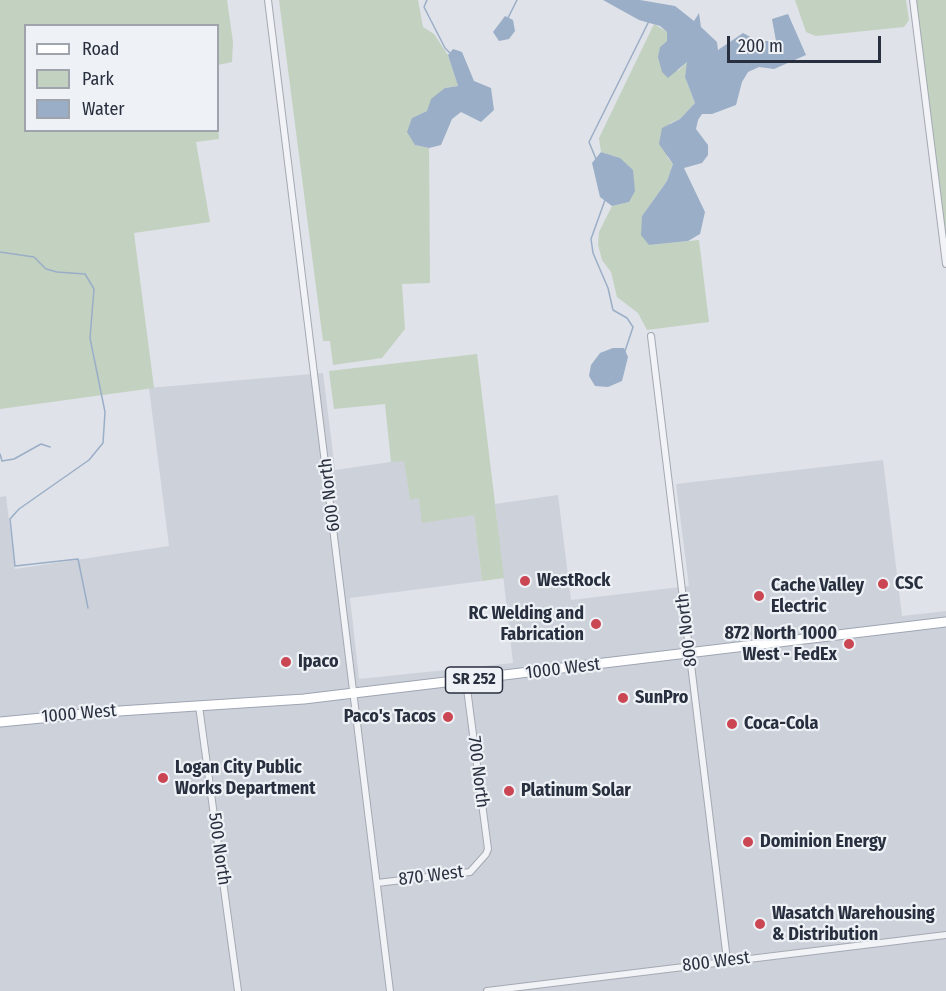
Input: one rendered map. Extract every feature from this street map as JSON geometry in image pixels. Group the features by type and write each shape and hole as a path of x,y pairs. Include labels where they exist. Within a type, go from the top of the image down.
{"main road":[{"name":"1000 West","path":"0,722 353,693 946,622"}],"street":[{"name":"600 North","path":"268,0 390,991"},
{"path":"913,0 946,264"},
{"name":"800 North","path":"651,336 727,960"},
{"name":"700 North","path":"466,681 488,849 481,862"},
{"name":"500 North","path":"199,706 238,991"},
{"name":"870 West","path":"376,883 470,872 481,862"},
{"name":"800 West","path":"487,991 946,935"}],"shaded area":[{"path":"323,373 335,470 404,460 410,499 419,498 474,515 482,581 350,598 359,679 513,663 495,504 558,495 571,600 689,586 676,484 883,460 902,616 946,611 946,991 0,991 0,497 6,496 15,569 169,546 149,388"}],"green space":[{"path":"0,0 227,0 233,42 232,62 219,65 219,24 24,24 24,132 218,132 219,139 196,142 210,222 134,233 154,388 0,409"},
{"path":"279,0 418,0 423,27 434,34 448,55 458,86 445,88 427,111 412,118 415,145 429,148 430,283 402,284 405,329 382,358 333,365 330,341 323,341"},
{"path":"795,0 906,0 909,20 904,27 816,36 806,32"},
{"path":"916,0 946,0 946,239"},
{"path":"654,24 667,32 667,41 660,47 678,71 688,61 685,77 695,103 680,119 670,123 667,157 673,164 667,181 642,216 649,245 699,240 709,322 647,330 638,313 617,297 611,272 602,260 598,245 599,232 612,206 629,202 620,158 601,152 599,138"},
{"path":"477,354 504,578 482,581 474,515 422,523 419,498 410,500 404,461 391,462 385,404 334,409 329,371"}],"water":[{"path":"603,0 640,0 675,6 694,21 699,13 701,27 717,42 718,50 743,33 758,41 776,41 772,19 788,14 806,55 774,69 759,67 748,72 742,82 736,105 712,114 702,114 698,120 696,129 708,145 708,155 702,163 684,168 705,212 700,234 688,241 649,245 641,235 642,216 667,181 673,164 659,144 662,128 680,119 695,103 685,77 687,62 668,78 662,72 658,57 660,47 667,41 667,32 660,26 639,20"},
{"path":"505,16 513,20 515,31 509,39 499,41 493,32"},
{"path":"453,49 462,52 474,81 491,88 494,110 481,122 461,112 452,119 441,145 429,148 415,145 407,132 412,118 427,111 431,99 445,88 458,86 448,55"},
{"path":"601,152 620,158 633,170 635,191 629,202 612,206 600,197 592,163"},
{"path":"613,348 624,348 628,357 622,381 608,387 595,386 589,376 591,365 600,353"}],"waterway":[{"path":"427,0 424,7 445,48 451,54"},
{"path":"508,18 517,0"},
{"path":"596,159 589,142 649,21"},
{"path":"605,200 591,239 593,253 608,288 613,310 627,318 633,327 625,351"},
{"path":"0,252 34,257 46,269 57,272 85,274 94,289 90,338 105,412 103,443 89,460 19,509 10,519 15,566 78,559 88,608"},
{"path":"0,454 2,461 14,459 41,444 50,447"}],"place":[{"name":"WestRock","path":"525,581"},
{"name":"CSC","path":"883,584"},
{"name":"Cache Valley Electric","path":"759,596"},
{"name":"RC Welding and Fabrication","path":"596,624"},
{"name":"872 North 1000 West - FedEx","path":"849,644"},
{"name":"Ipaco","path":"286,662"},
{"name":"SunPro","path":"623,698"},
{"name":"Paco's Tacos","path":"448,717"},
{"name":"Coca-Cola","path":"732,724"},
{"name":"Logan City Public Works Department","path":"163,778"},
{"name":"Platinum Solar","path":"509,791"},
{"name":"Dominion Energy","path":"748,842"},
{"name":"Wasatch Warehousing & Distribution","path":"760,924"}]}
